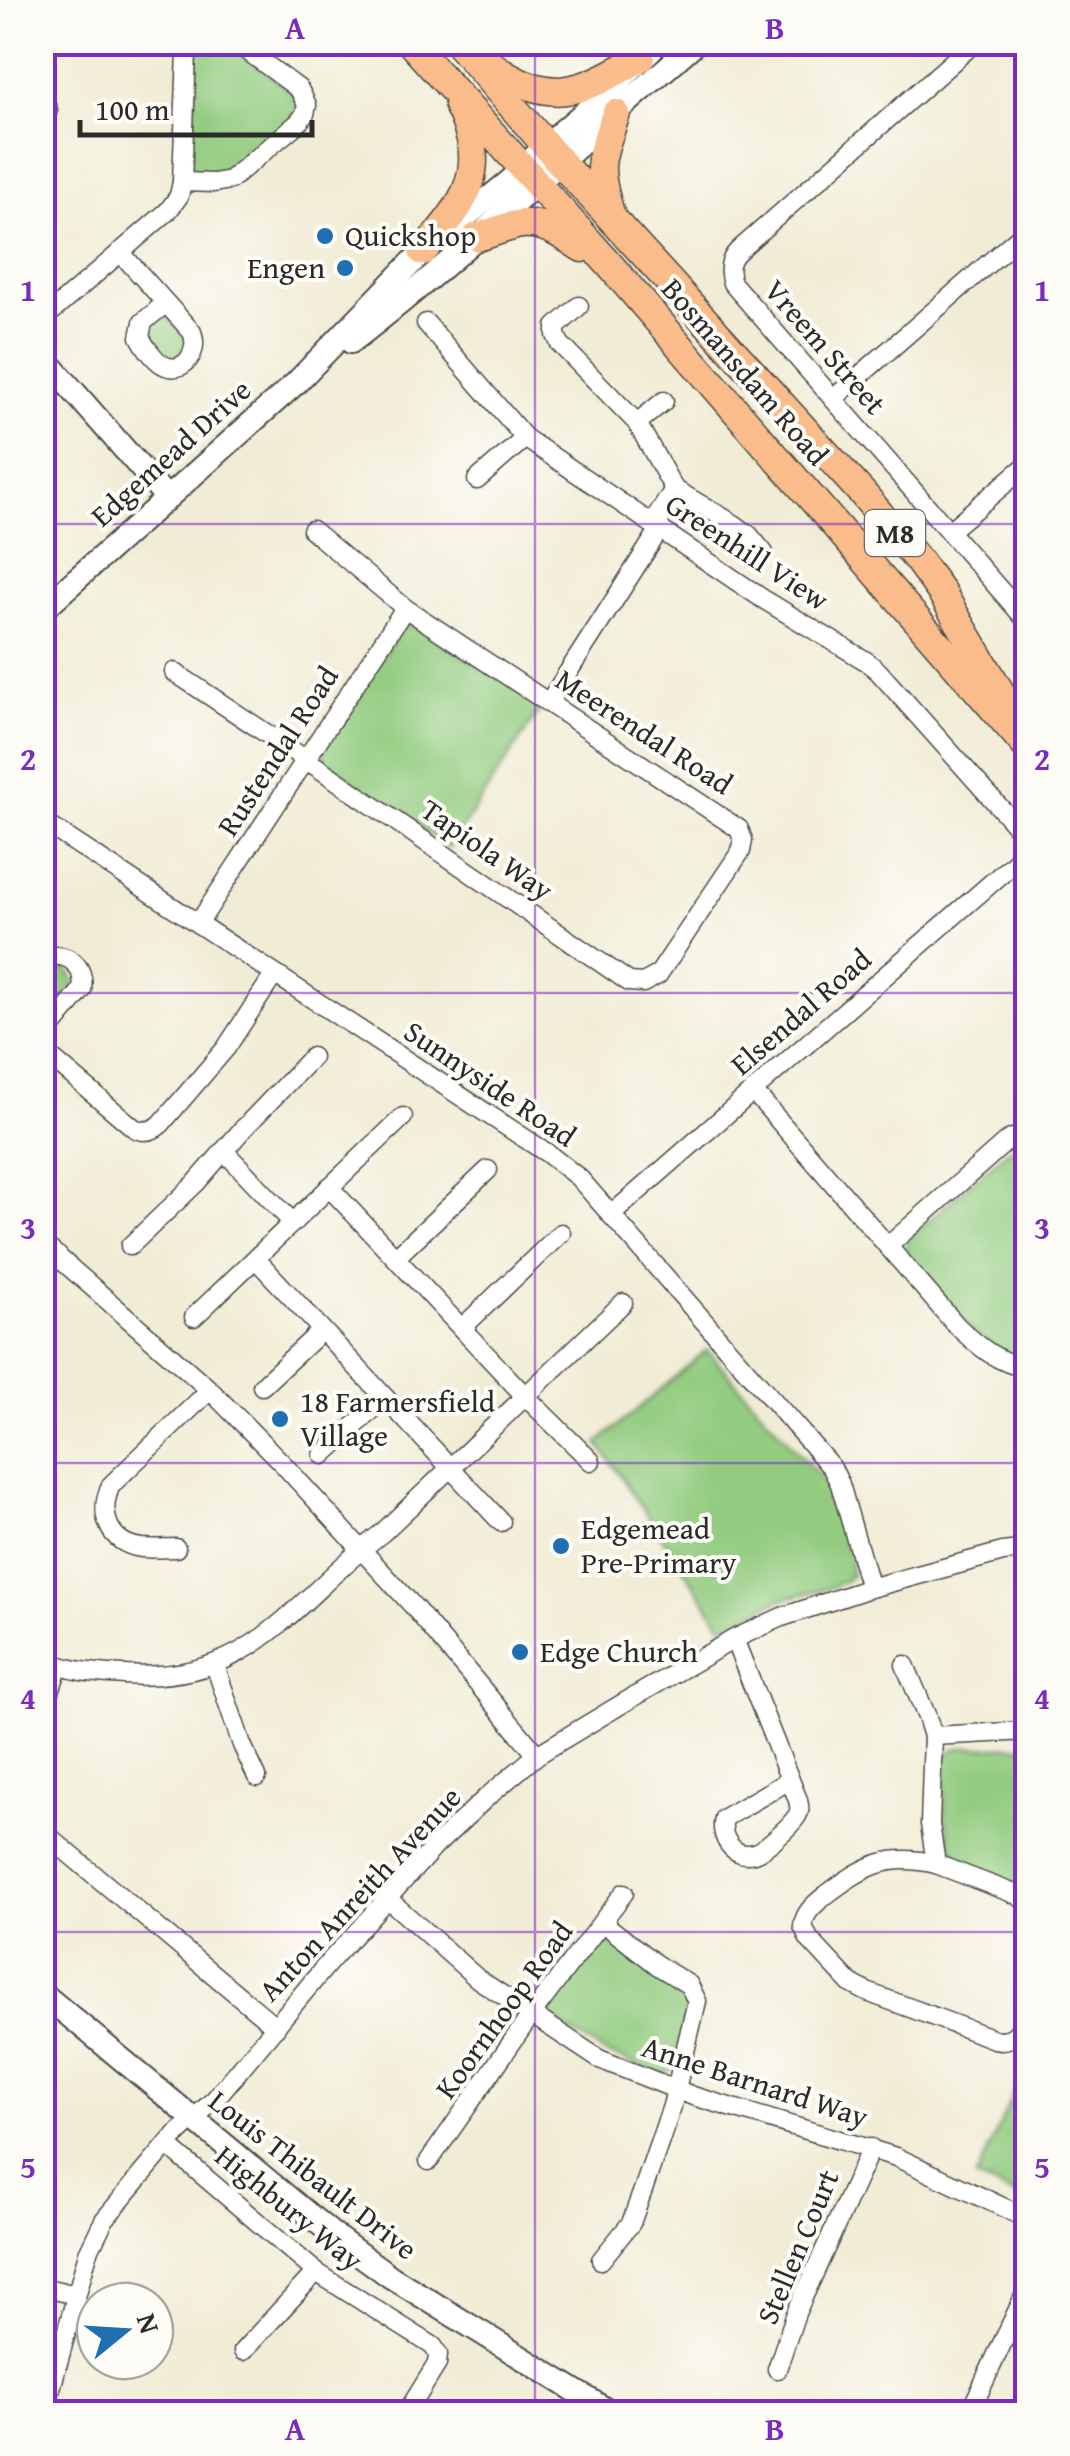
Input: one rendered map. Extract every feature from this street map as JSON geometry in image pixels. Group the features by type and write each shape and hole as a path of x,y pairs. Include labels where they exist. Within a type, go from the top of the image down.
{"main road":[{"name":"Bosmansdam Road","path":"410,42 616,272 1028,748"},
{"name":"Bosmansdam Road","path":"460,42 554,154 917,559 1028,733"},
{"path":"460,42 512,79 549,91 588,85 649,50"},
{"path":"423,251 461,204 472,169 469,132 445,82"},
{"path":"611,217 602,188 600,163 616,114"},
{"path":"477,237 516,224 537,224 566,238 616,272"}],"street":[{"path":"42,320 179,196 185,42"},
{"path":"182,182 223,182 236,176 298,123 307,105 299,88 242,47 203,42"},
{"path":"554,154 616,114 696,42"},
{"name":"Vreem Street","path":"975,42 732,257 729,266 732,283 1028,622"},
{"path":"530,176 649,50"},
{"path":"42,98 48,110 42,124"},
{"name":"Edgemead Drive","path":"42,610 296,383 394,309 477,237 530,176"},
{"name":"Edgemead Drive","path":"296,383 423,251 511,180 530,176"},
{"path":"833,399 1028,229"},
{"path":"120,252 166,303"},
{"path":"579,306 556,328 558,340 637,424 674,489 721,514 764,552"},
{"name":"Greenhill View","path":"426,324 525,438 763,599 878,671 1028,839"},
{"path":"42,355 166,496"},
{"path":"637,424 664,401"},
{"path":"477,480 525,438"},
{"path":"949,531 1028,464"},
{"path":"549,702 660,529 659,513 674,489"},
{"name":"Meerendal Road","path":"312,530 405,608 735,824 742,835 740,850 658,975 638,984"},
{"name":"Rustendal Road","path":"198,924 405,608"},
{"name":"Tapiola Way","path":"174,672 629,982 638,984"},
{"name":"Sunnyside Road","path":"42,821 558,1160 579,1178 832,1468 870,1588"},
{"name":"Elsendal Road","path":"612,1215 1028,851"},
{"path":"42,959 54,954 66,956 80,969 84,983 42,1039"},
{"path":"42,1050 134,1128 153,1130 226,1048 274,975"},
{"path":"130,1246 196,1183 312,1057"},
{"path":"751,1093 975,1344 1000,1360 1028,1368"},
{"path":"194,1317 402,1116"},
{"path":"888,1246 1006,1141 1028,1137"},
{"path":"224,1151 292,1222"},
{"path":"396,1257 488,1170"},
{"path":"329,1187 591,1461"},
{"path":"463,1327 561,1233"},
{"path":"42,1243 210,1390 413,1606 537,1755"},
{"path":"42,1274 58,1256"},
{"path":"256,1258 501,1522"},
{"path":"42,1716 49,1690 50,1662 72,1670 146,1676 177,1674 215,1665 254,1645 382,1533 623,1303"},
{"path":"262,1386 322,1330"},
{"path":"176,1548 140,1548 120,1539 110,1530 104,1506 111,1485 210,1390"},
{"path":"324,1455 385,1398"},
{"name":"Anton Anreith Avenue","path":"80,2281 104,2220 167,2145 215,2099 330,1961 436,1845 537,1755 734,1639 782,1617 870,1588 1003,1552 1028,1550"},
{"path":"734,1639 798,1800 798,1814 758,1851 742,1854 732,1848 724,1837 724,1818 790,1780"},
{"path":"215,1665 256,1777"},
{"path":"904,1665 932,1736 930,1824 936,1864"},
{"path":"932,1736 1028,1731"},
{"path":"42,1828 276,2026"},
{"path":"1028,1899 936,1864 888,1860 856,1872 807,1912 803,1926 809,1940 840,1975 867,1992 994,2039 1006,2040 1018,2034 1028,2010"},
{"name":"Koornhoop Road","path":"429,2161 531,2014 624,1893"},
{"name":"Anne Barnard Way","path":"388,1899 478,1979 599,2059 676,2090 896,2157 1028,2219"},
{"path":"601,2260 631,2223 676,2090 696,2010 694,1992 689,1986 602,1922"},
{"name":"Louis Thibault Drive","path":"42,1993 332,2234 391,2276 608,2412"},
{"name":"Highbury Way","path":"167,2145 316,2272 436,2350 437,2364 406,2414"},
{"name":"Stellen Court","path":"777,2369 796,2313 871,2148"},
{"path":"242,2351 316,2272"},
{"path":"42,2286 75,2295"},
{"path":"969,2414 1028,2288"},
{"name":"Anton Anreith Avenue","path":"44,2414 75,2299"}],"green space":[{"path":"199,49 241,53 298,97 299,113 231,173 198,176 189,165 195,54"},
{"path":"160,315 167,315 190,341 178,361 168,362 147,340 146,326"},
{"path":"408,625 417,626 543,705 449,848 326,763 322,750 399,631"},
{"path":"50,963 68,970 76,987 42,1027 42,967"},
{"path":"1027,1144 1027,1361 1006,1355 973,1331 908,1258 906,1248 910,1237 1012,1147"},
{"path":"707,1350 820,1477 833,1504 851,1575 829,1588 780,1600 723,1627 598,1443"},
{"path":"1027,1746 1027,1852 1015,1886 971,1869 953,1847 945,1818 945,1758 957,1748"},
{"path":"604,1938 682,1990 689,2004 674,2066 662,2075 605,2053 547,2016 546,2008 599,1939"},
{"path":"1027,2063 1027,2201 976,2178"}],"place":[{"name":"Quickshop","path":"325,236"},
{"name":"Engen","path":"345,268"},
{"name":"18 Farmersfield Village","path":"280,1419"},
{"name":"Edgemead Pre-Primary","path":"561,1546"},
{"name":"Edge Church","path":"520,1652"}]}
